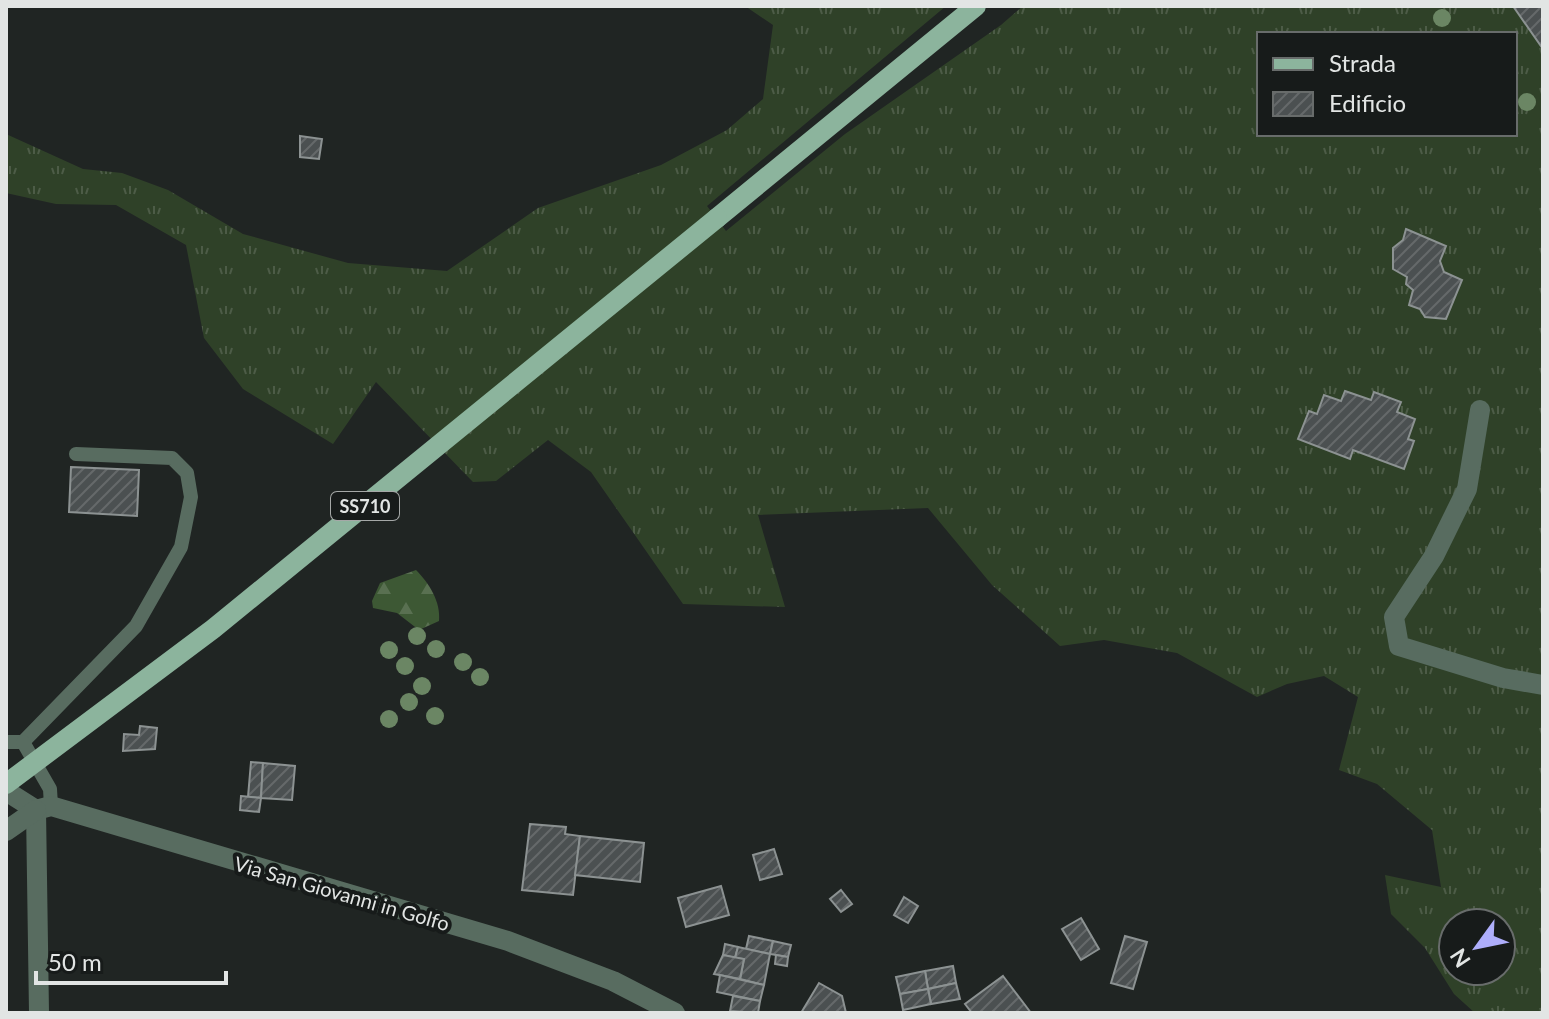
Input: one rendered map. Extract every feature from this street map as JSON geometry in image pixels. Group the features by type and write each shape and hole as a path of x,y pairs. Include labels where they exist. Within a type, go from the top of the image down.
{"main road":[{"name":"SS710","path":"6,784 213,629 976,6"}],"street":[{"path":"1480,410 1467,489 1434,556 1394,617 1399,646 1503,678 1543,685"},
{"name":"Via San Giovanni in Golfo","path":"6,791 44,808 508,941 613,981 675,1013"},
{"path":"6,831 44,808"},
{"path":"39,1013 44,808"}],"lane":[{"path":"6,742 23,742 136,626 181,547 188,510 187,473 172,458 76,454"},
{"path":"23,742 50,789 44,808"}],"green space":[{"path":"745,6 946,6 707,206 726,231 845,134 1001,25 1023,6 1543,6 1543,1013 1475,1013 1450,987 1517,987 1517,907 1437,907 1437,967 1425,948 1391,914 1385,875 1441,887 1432,830 1377,784 1339,770 1358,697 1324,676 1287,684 1257,697 1177,653 1104,640 1060,646 992,585 928,508 758,515 785,607 683,604 591,472 548,440 496,481 473,482 376,382 333,444 243,389 204,338 186,245 116,205 56,204 6,193 6,134 83,169 122,173 168,190 243,234 348,263 447,271 538,208 661,165 727,130 763,99 773,25"},
{"path":"416,570 433,593 439,614 439,621 419,630 397,613 373,608 372,601 380,583"}],"building":[{"path":"1513,6 1543,6 1543,49"},
{"path":"300,136 322,139 319,159 300,157"},
{"path":"1406,229 1446,246 1440,261 1444,272 1462,280 1446,319 1425,317 1420,309 1409,305 1413,290 1406,284 1407,277 1393,269 1393,248 1403,240"},
{"path":"1345,391 1371,400 1374,392 1401,402 1397,412 1415,419 1408,439 1414,441 1404,469 1353,450 1350,459 1298,439 1309,411 1317,414 1324,395 1341,401"},
{"path":"71,467 139,470 137,516 69,512"},
{"path":"140,726 157,728 155,749 123,751 124,734 139,735"},
{"path":"251,762 263,763 261,798 248,797"},
{"path":"263,763 295,766 292,800 261,798"},
{"path":"241,796 261,798 259,812 240,810"},
{"path":"530,824 566,827 565,834 580,836 573,895 522,890"},
{"path":"580,836 644,843 640,882 575,875"},
{"path":"774,849 782,874 760,880 753,855"},
{"path":"721,886 729,915 686,927 678,898"},
{"path":"841,890 852,904 841,912 830,899"},
{"path":"904,897 918,906 908,923 894,915"},
{"path":"1081,918 1099,949 1081,960 1062,929"},
{"path":"749,936 773,941 770,954 746,949"},
{"path":"1125,936 1147,942 1133,989 1111,983"},
{"path":"773,941 791,945 788,957 770,954"},
{"path":"725,944 738,947 735,958 723,955"},
{"path":"738,947 770,954 764,985 740,979 744,959 735,958"},
{"path":"723,955 744,959 740,979 714,974"},
{"path":"776,955 788,957 787,966 775,964"},
{"path":"953,966 956,983 928,989 925,971"},
{"path":"925,971 928,989 900,994 896,977"},
{"path":"720,975 764,985 760,1001 717,992"},
{"path":"1003,976 1031,1013 972,1013 965,1004"},
{"path":"819,983 842,996 846,1013 801,1013"},
{"path":"956,983 960,999 931,1004 928,989"},
{"path":"928,989 931,1004 903,1010 900,994"},
{"path":"733,996 760,1001 758,1013 730,1011"}]}
